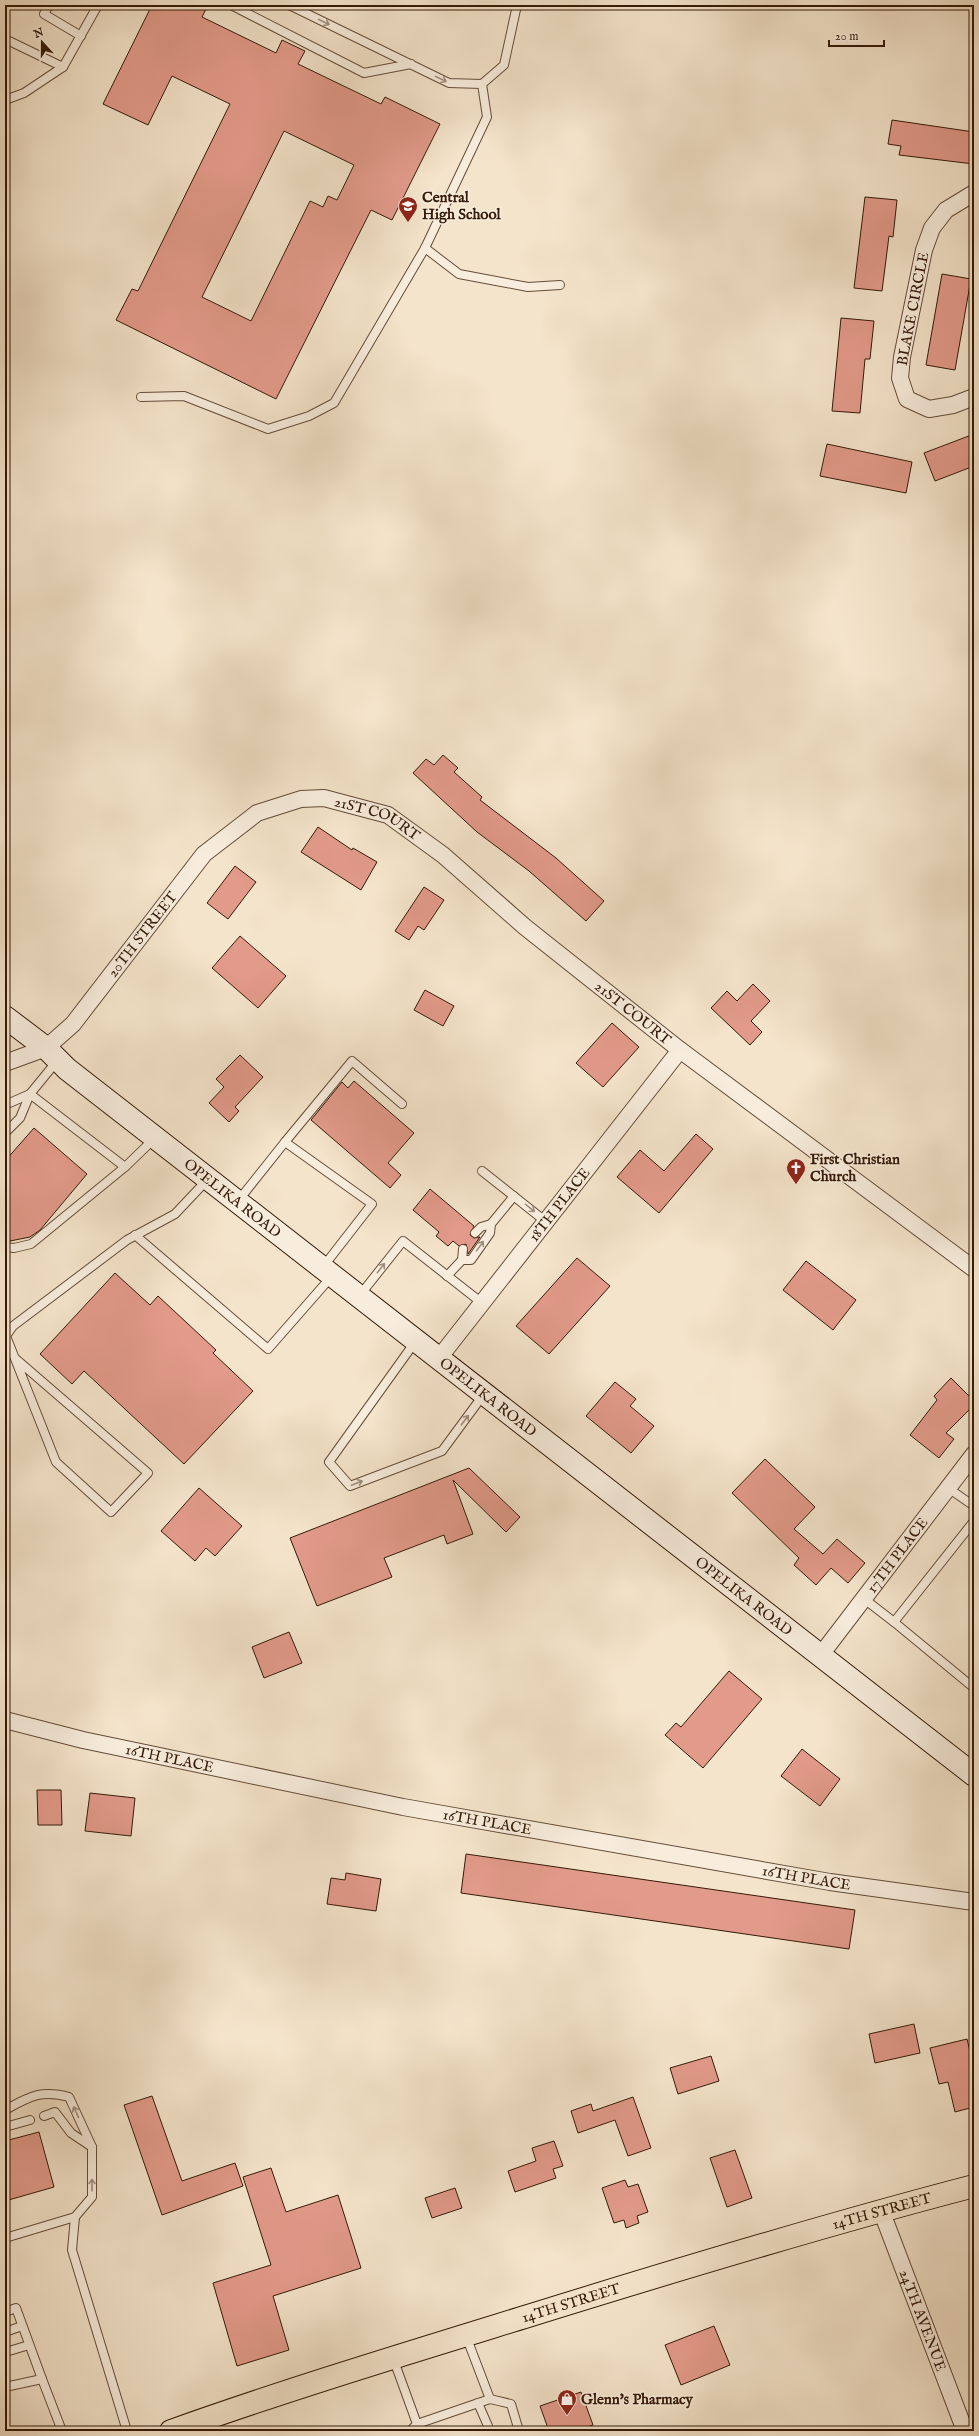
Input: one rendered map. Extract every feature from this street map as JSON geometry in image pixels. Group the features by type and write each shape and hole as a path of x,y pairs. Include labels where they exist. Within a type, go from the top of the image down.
{"main road":[{"name":"OPELIKA ROAD","path":"5,1018 208,1179 974,1775"},
{"name":"14TH STREET","path":"174,2430 466,2335 881,2210 974,2186"}],"street":[{"name":"BLAKE CIRCLE","path":"974,193 946,210 932,228 924,250 914,293 900,378 907,399 929,409 953,405 974,397"},
{"name":"21ST COURT","path":"280,804 301,799 324,798 388,815 443,855 525,927 680,1050 974,1269"},
{"name":"20TH STREET","path":"5,1063 51,1055 73,1024 204,854 257,813 280,804"},
{"name":"18TH PLACE","path":"439,1358 680,1050"},
{"name":"17TH PLACE","path":"820,1656 974,1454"},
{"name":"16TH PLACE","path":"5,1720 83,1740 402,1807 830,1882 974,1902"},
{"name":"24TH AVENUE","path":"881,2210 965,2431"}],"lane":[{"path":"49,5 44,14 81,36"},
{"path":"5,100 24,94 63,66 98,5"},
{"path":"231,5 364,73 411,64"},
{"path":"289,5 450,83 482,84 504,65 517,5"},
{"path":"5,39 63,66"},
{"path":"141,397 184,396 268,430 308,416 334,403 425,248 488,117 482,84"},
{"path":"425,248 459,274 528,287 560,285"},
{"path":"5,1133 20,1118 30,1094 51,1055"},
{"path":"238,1202 352,1061 402,1104"},
{"path":"5,1105 30,1094"},
{"path":"30,1094 125,1167"},
{"path":"5,1247 14,1248 31,1244 125,1167 156,1138"},
{"path":"135,1235 268,1349 328,1271 372,1204 285,1142"},
{"path":"482,1171 545,1221"},
{"path":"16,1359 148,1473 111,1512 56,1462 6,1336 13,1326 135,1235 175,1214 208,1179"},
{"path":"462,1260 470,1260 490,1233 491,1224 514,1196"},
{"path":"475,1233 481,1227 491,1224"},
{"path":"359,1296 402,1241 482,1303"},
{"path":"447,1276 462,1260 463,1249"},
{"path":"416,1340 329,1462 350,1486 442,1450 485,1394"},
{"path":"948,1488 974,1506"},
{"path":"894,1622 974,1521"},
{"path":"863,1598 974,1688"},
{"path":"5,2110 32,2096 52,2092 69,2097 92,2147 92,2197 74,2217 5,2238"},
{"path":"44,2116 55,2112 71,2133 92,2147"},
{"path":"5,2127 30,2120"},
{"path":"74,2217 72,2250 127,2431"},
{"path":"5,2312 16,2308 62,2431"},
{"path":"5,2332 22,2326"},
{"path":"466,2335 490,2399"},
{"path":"9,2351 29,2345"},
{"path":"392,2358 417,2424"},
{"path":"5,2387 42,2379"},
{"path":"410,2431 417,2424 490,2399 511,2404 519,2431"},
{"path":"478,2403 488,2426"}],"building":[{"path":"152,5 198,5 206,9 202,17 276,53 282,40 305,51 298,64 381,104 385,97 440,124 392,220 371,210 276,399 116,320 132,289 138,291 230,104 172,76 148,125 103,104","holes":["284,131 354,165 337,200 328,196 323,207 310,201 251,321 202,297"]},
{"path":"892,120 974,132 974,164 899,155 901,146 888,144"},
{"path":"865,197 897,200 893,237 889,236 882,291 854,288"},
{"path":"942,274 971,279 955,370 926,365"},
{"path":"841,318 874,321 870,359 865,359 860,413 832,411"},
{"path":"974,434 974,466 935,481 924,453"},
{"path":"827,444 912,462 906,493 820,476"},
{"path":"443,755 458,768 454,772 482,797 480,800 556,858 604,901 586,921 529,871 477,832 413,773 426,759 434,765"},
{"path":"318,827 352,850 353,848 377,862 361,890 301,852"},
{"path":"235,866 256,882 228,919 207,903"},
{"path":"424,887 444,900 424,930 418,926 409,940 395,931"},
{"path":"240,936 286,976 258,1008 212,968"},
{"path":"753,984 770,1001 751,1021 762,1032 750,1045 711,1008 727,991 737,1001"},
{"path":"425,990 454,1006 443,1026 414,1010"},
{"path":"612,1023 639,1047 603,1087 576,1063"},
{"path":"240,1055 263,1077 235,1107 239,1111 229,1122 209,1103 224,1087 216,1079"},
{"path":"354,1081 414,1133 388,1163 401,1175 390,1188 311,1120 342,1082 348,1088"},
{"path":"34,1128 87,1174 40,1230 30,1237 5,1242 5,1161"},
{"path":"696,1134 713,1149 659,1213 617,1177 640,1150 664,1171"},
{"path":"430,1189 474,1226 470,1235 474,1238 480,1237 468,1254 466,1244 459,1246 453,1241 448,1246 436,1236 439,1232 413,1210"},
{"path":"577,1258 610,1286 549,1354 516,1326"},
{"path":"806,1261 856,1300 833,1330 783,1290"},
{"path":"115,1273 150,1305 158,1296 216,1350 213,1353 253,1391 184,1464 84,1371 72,1384 40,1354"},
{"path":"951,1378 974,1401 974,1405 946,1433 954,1439 939,1458 910,1435 937,1400 934,1396"},
{"path":"615,1382 636,1399 630,1406 654,1426 631,1453 586,1416"},
{"path":"765,1459 815,1507 794,1529 823,1554 837,1539 865,1563 848,1583 831,1568 816,1585 794,1565 799,1558 732,1493"},
{"path":"469,1468 520,1517 506,1532 453,1480 473,1534 447,1544 444,1535 384,1558 392,1577 317,1606 290,1538"},
{"path":"199,1488 242,1526 215,1556 206,1548 195,1561 161,1531"},
{"path":"289,1632 302,1663 264,1678 252,1647"},
{"path":"729,1671 762,1699 703,1768 665,1735 676,1723 681,1727"},
{"path":"802,1749 840,1779 820,1806 781,1776"},
{"path":"37,1790 61,1790 62,1825 38,1825"},
{"path":"90,1793 135,1798 131,1836 85,1831"},
{"path":"466,1854 855,1910 849,1949 461,1893"},
{"path":"346,1873 381,1879 376,1911 327,1904 331,1878 345,1880"},
{"path":"914,2024 920,2053 875,2063 869,2034"},
{"path":"967,2039 974,2068 974,2107 955,2112 948,2082 939,2084 930,2048"},
{"path":"711,2056 719,2081 678,2094 670,2068"},
{"path":"152,2096 182,2181 235,2163 243,2186 162,2215 124,2105"},
{"path":"633,2097 651,2148 628,2156 615,2120 578,2133 571,2111 591,2104 593,2111"},
{"path":"39,2132 54,2187 5,2201 5,2141"},
{"path":"554,2141 563,2166 553,2169 556,2178 515,2192 508,2171 536,2161 532,2148"},
{"path":"735,2150 752,2198 727,2207 710,2158"},
{"path":"271,2168 286,2212 338,2195 361,2268 273,2296 289,2350 237,2366 213,2283 271,2265 243,2177"},
{"path":"625,2180 628,2187 638,2184 648,2212 637,2216 639,2223 626,2228 624,2220 614,2223 602,2188"},
{"path":"455,2188 462,2208 432,2218 425,2198"},
{"path":"714,2326 730,2365 681,2385 665,2345"},
{"name":"Glenn's Pharmacy","path":"581,2392 593,2425 576,2431 549,2431 540,2406"}],"place":[{"name":"Central High School","path":"408,223"},
{"name":"First Christian Church","path":"796,1185"},
{"name":"Glenn's Pharmacy","path":"567,2416"}]}
